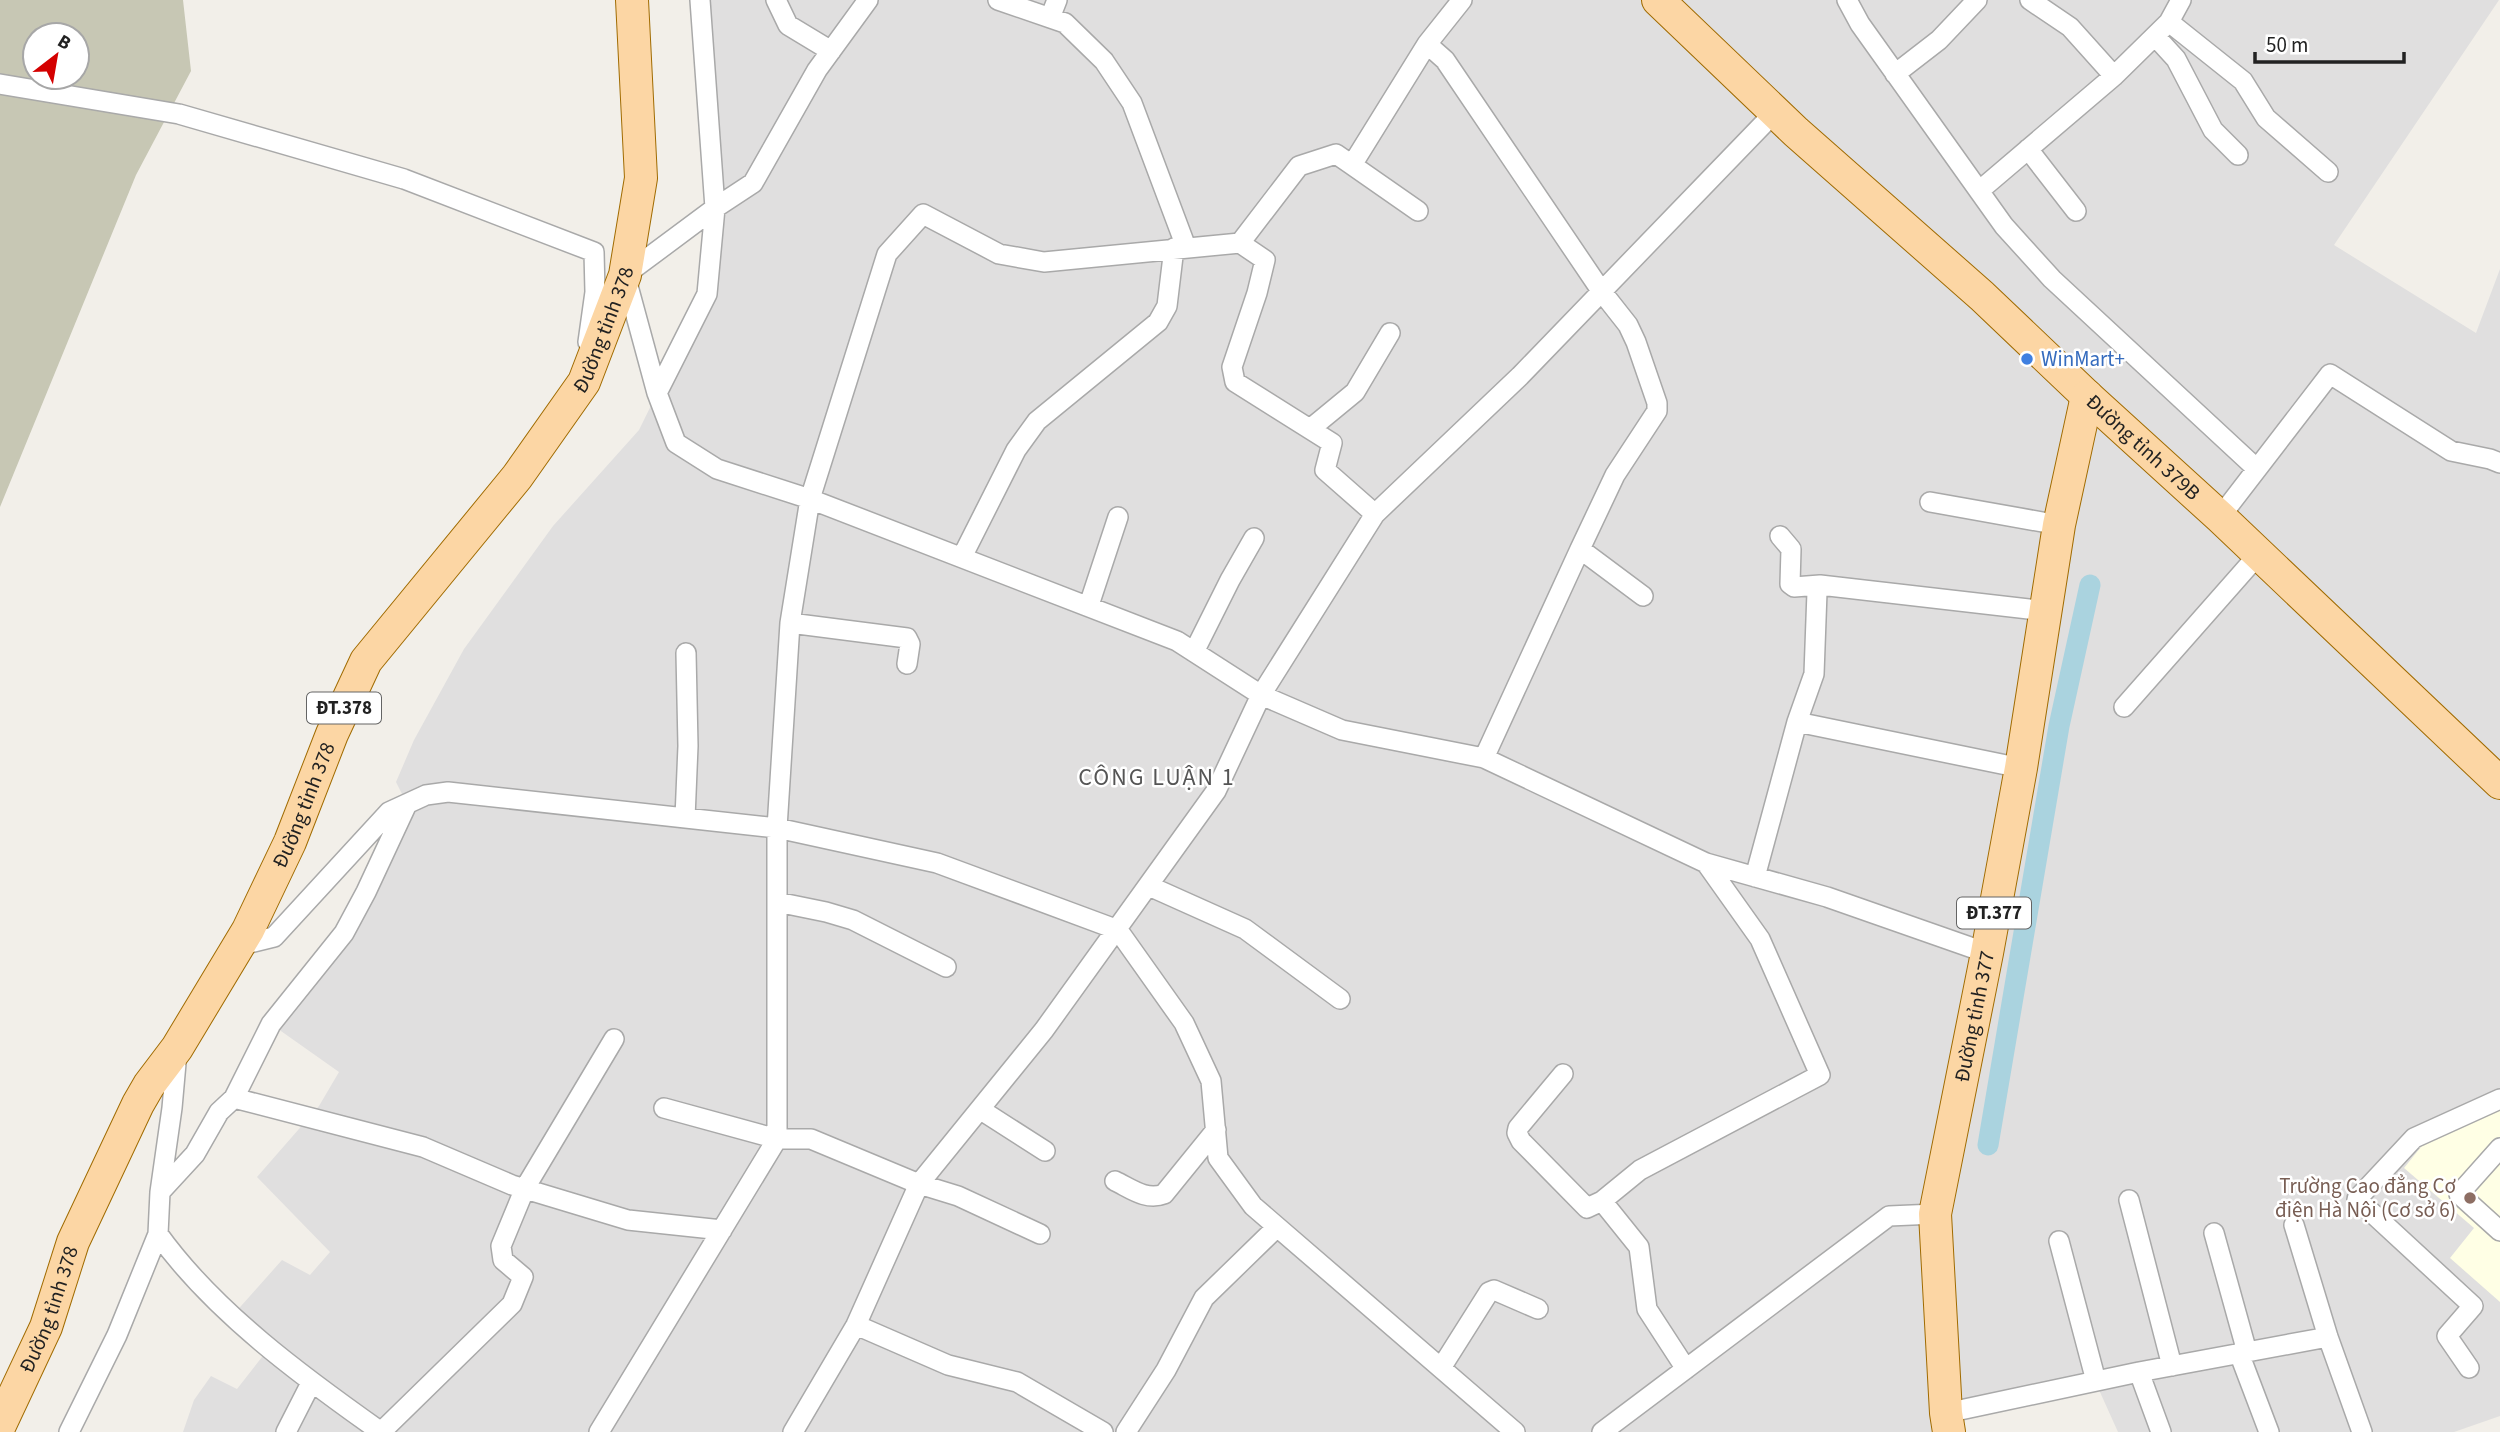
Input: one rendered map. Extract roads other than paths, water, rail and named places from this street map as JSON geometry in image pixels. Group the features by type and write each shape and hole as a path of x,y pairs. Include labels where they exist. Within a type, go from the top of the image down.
{"main road":[{"name":"Đường tỉnh 378","path":"0,1425 46,1327 73,1242 126,1129 149,1085 177,1048 248,930 290,842 332,734 366,660 517,477 584,382 625,275 641,178 632,0"},
{"name":"Đường tỉnh 379B","path":"1658,0 1775,112 1982,296 2220,517 2500,783"},
{"name":"Đường tỉnh 377","path":"1947,1422 1935,1213 2021,768 2059,525 2087,396"}],"street":[{"path":"657,393 706,294 715,208 700,0"},
{"path":"776,0 788,25 831,51"},
{"path":"868,0 817,71 753,183 625,275 657,393 676,443 717,470 810,499 1177,641 1261,695 1342,730 1484,758 1706,863 1827,897 1987,953"},
{"path":"962,557 1016,450 1037,421 1157,322 1167,306 1180,248 1132,103 1104,61 1054,9 998,0"},
{"path":"1352,166 1427,44 1462,0"},
{"path":"1847,0 1860,24 2004,226 2052,279 2257,469"},
{"path":"1895,74 1939,40 1977,0"},
{"path":"2030,0 2070,27 2115,76"},
{"path":"1979,191 2115,76 2169,22 2181,0"},
{"path":"2169,22 2243,81 2266,118 2328,172"},
{"path":"2155,36 2176,59 2213,130 2238,155"},
{"path":"1427,44 1445,60 1602,292 1628,325 1657,403 1657,411 1615,475 1484,758"},
{"path":"0,84 192,118 404,179 594,252 595,292 584,382"},
{"path":"793,1432 856,1325 919,1184 1044,1030 1216,791 1261,695 1376,514 1520,376 1775,112"},
{"path":"2028,149 2076,211"},
{"path":"1240,243 1299,166 1335,154 1418,212"},
{"path":"599,1432 777,1139 777,828 790,624 810,499 887,254 923,214 999,254 1044,262 1240,243 1265,260 1232,367 1235,382 1332,443 1325,470 1376,514"},
{"path":"1310,429 1355,392 1390,333"},
{"path":"2220,517 2330,374 2451,451 2500,463"},
{"path":"1930,502 2059,525"},
{"path":"1089,606 1118,517"},
{"path":"1780,537 1791,549 1790,583 1794,587 1820,586 2046,611"},
{"path":"1194,652 1254,538"},
{"path":"1580,549 1643,596"},
{"path":"2123,707 2258,555"},
{"path":"1755,877 1797,722 1814,674 1817,592 1820,586"},
{"path":"790,624 907,638 910,645 907,664"},
{"path":"685,818 688,746 686,653"},
{"path":"1797,722 2021,768"},
{"path":"237,946 274,937 389,812 426,795 448,792 777,828 937,863 1118,930 1184,1023 1211,1081 1218,1158 1253,1206 1515,1432"},
{"path":"160,1192 195,1154 219,1112 234,1098 271,1024 344,933 407,804"},
{"path":"1563,1074 1518,1128 1518,1138 1583,1205 1591,1207 1640,1170 1821,1075 1760,939 1706,863"},
{"path":"1149,886 1245,929 1340,999"},
{"path":"777,902 853,920 946,967"},
{"path":"158,1234 180,1264 233,1315 311,1383 381,1432 512,1304 523,1278 503,1260 501,1246 525,1188 614,1040"},
{"path":"69,1432 117,1335 158,1234 160,1192 177,1048"},
{"path":"234,1098 423,1147 525,1188 628,1220 722,1230"},
{"path":"2469,1368 2447,1336 2473,1306 2357,1199 2414,1138 2500,1099"},
{"path":"664,1108 777,1139 811,1139 919,1184 958,1196 1040,1234"},
{"path":"981,1110 1045,1151"},
{"path":"1115,1181 1146,1196 1164,1194 1216,1130"},
{"path":"2500,1148 2459,1194 2500,1231"},
{"path":"2129,1200 2172,1366"},
{"path":"1602,1201 1639,1247 1647,1309 1686,1369"},
{"path":"1602,1432 1889,1216 1935,1213"},
{"path":"2294,1225 2328,1337 2362,1432"},
{"path":"1126,1432 1166,1370 1204,1298 1277,1227"},
{"path":"2214,1233 2243,1353 2269,1432"},
{"path":"2059,1241 2096,1381"},
{"path":"1441,1368 1489,1292 1503,1292 1538,1309"},
{"path":"856,1325 948,1365 1017,1382 1102,1432"},
{"path":"1947,1422 2096,1381 2328,1337"},
{"path":"2139,1372 2161,1432"},
{"path":"286,1432 311,1383"}],"waterway":[{"path":"1988,1145 2059,726 2090,585"}],"place":[{"name":"WinMart+","path":"2027,359"},
{"name":"Trường Cao đẳng Cơ điện Hà Nội (Cơ sở 6)","path":"2470,1198"}],"district":[{"name":"CÔNG LUẬN 1","path":"1157,777"}]}
